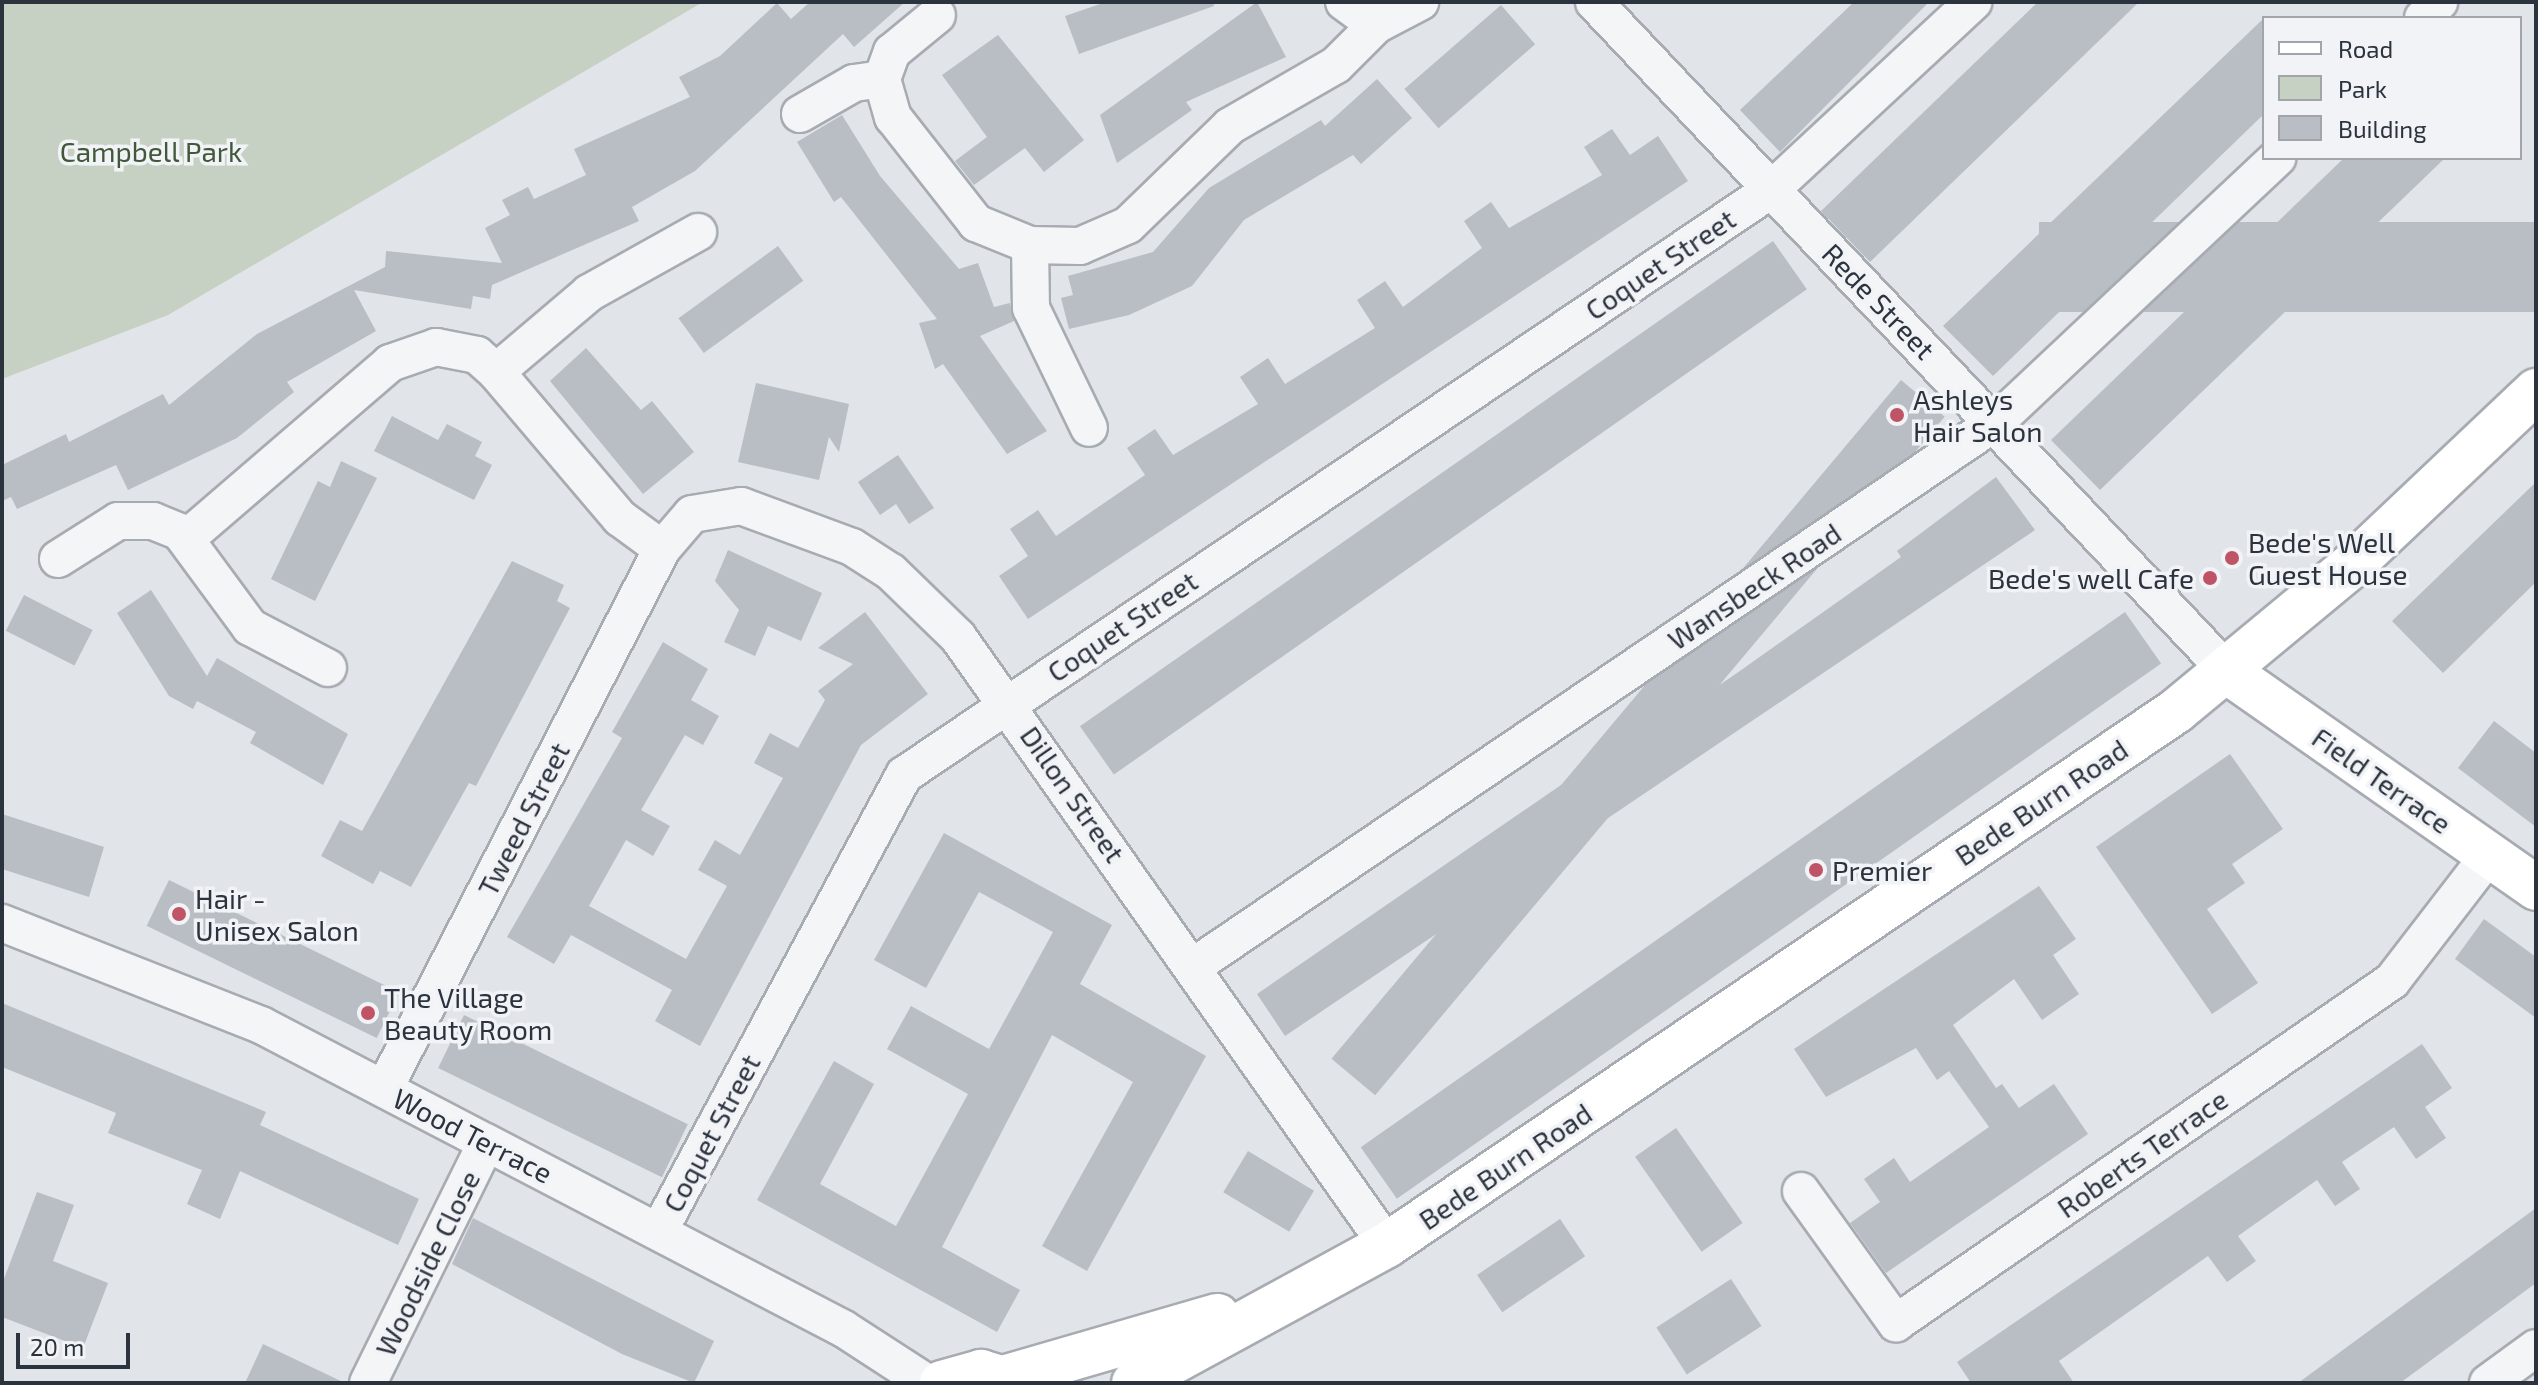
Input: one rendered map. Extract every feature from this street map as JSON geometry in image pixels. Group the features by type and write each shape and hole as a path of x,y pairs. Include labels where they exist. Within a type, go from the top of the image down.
{"main road":[{"name":"Bede Burn Road","path":"1134,1383 1387,1245 2228,672 2536,391"},
{"name":"Field Terrace","path":"2228,672 2536,888"},
{"name":"Bede Burn Road","path":"942,1383 981,1372 1012,1380 1303,1290"}],"street":[{"path":"1344,2 1376,25"},
{"path":"937,15 892,52 882,79 893,117 955,202 1000,238 1030,245 1080,246 1128,225 1230,126 1336,65 1376,25 1420,2"},
{"name":"Rede Street","path":"1594,2 1996,422 2228,672"},
{"name":"Coquet Street","path":"659,1231 891,789 1009,702 1772,189 1973,2"},
{"path":"800,114 854,83 882,79"},
{"name":"Wansbeck Road","path":"1194,966 1996,422 2275,160"},
{"path":"496,372 589,293 698,232"},
{"path":"1030,245 1031,308 1089,428"},
{"path":"188,537 390,363 436,347 456,348 496,372 620,518 662,549"},
{"name":"Dillon Street","path":"662,549 692,514 713,507 741,506 809,526 891,572 958,637 1009,702 1387,1245"},
{"path":"58,559 118,521 153,521 188,537 250,627 328,668"},
{"name":"Tweed Street","path":"384,1089 662,549"},
{"name":"Roberts Terrace","path":"1801,1191 1896,1323 2392,981 2489,855"},
{"name":"Wood Terrace","path":"2,923 261,1025 844,1329 927,1383"},
{"name":"Woodside Close","path":"368,1383 486,1143"},
{"path":"2488,1383 2536,1348"}],"green space":[{"name":"Campbell Park","path":"2,2 703,2 168,315 2,379"}],"building":[{"path":"810,2 905,2 854,47 843,34 695,171 632,207 639,221 492,285 490,299 473,296 471,309 354,290 376,331 287,382 294,392 237,438 128,490 116,465 17,509 11,497 2,501 2,465 66,434 69,442 163,394 169,405 257,334 385,267 386,251 502,263 485,228 510,215 502,200 528,187 534,199 586,175 574,149 690,97 679,77 720,56 777,3 791,19"},
{"path":"1106,2 1213,2 1214,6 1079,54 1065,16"},
{"path":"1257,2 1286,57 1186,102 1192,110 1117,163 1100,115"},
{"path":"1854,2 1929,2 1780,152 1740,110"},
{"path":"2038,2 2139,2 1870,262 1821,211"},
{"path":"1501,5 1535,44 1439,128 1404,89"},
{"path":"2262,20 2262,116 1993,376 1943,326"},
{"path":"998,35 1084,140 1044,172 1025,148 974,185 955,161 987,137 942,75"},
{"path":"1377,79 1412,118 1361,164 1353,155 1244,220 1192,286 1129,315 1069,329 1061,298 1073,295 1068,276 1153,252 1209,188 1321,120 1325,126"},
{"path":"842,115 880,176 959,269 978,263 994,307 1010,303 1014,321 980,336 1047,431 1007,454 943,364 935,369 919,323 937,319 841,197 834,202 797,142"},
{"path":"1612,129 1630,155 1658,136 1688,181 1028,619 999,576 1028,556 1010,529 1038,510 1056,536 1145,475 1127,448 1155,429 1173,455 1258,404 1240,377 1268,358 1285,384 1375,328 1357,300 1385,281 1403,307 1482,248 1464,221 1491,202 1509,228 1602,175 1584,147"},
{"path":"2342,160 2443,160 2100,490 2051,440"},
{"path":"2039,222 2536,222 2536,312 2039,312"},
{"path":"1773,241 1807,289 1114,775 1080,726"},
{"path":"778,246 803,281 704,353 678,318"},
{"path":"586,348 641,410 652,401 694,452 643,494 550,381"},
{"path":"1901,380 1945,417 1375,1095 1331,1059"},
{"path":"756,383 849,404 839,452 829,437 819,480 738,462"},
{"path":"392,416 438,440 447,424 482,442 475,456 492,465 474,500 374,451"},
{"path":"898,455 934,508 909,524 896,504 880,515 858,482"},
{"path":"341,461 377,478 315,601 271,579 318,481 330,487"},
{"path":"1996,477 2035,530 1285,1036 1257,994 1638,732 1642,738 1737,673 1901,557 1897,551"},
{"path":"2536,482 2536,582 2443,673 2392,621"},
{"path":"728,550 822,593 801,641 768,626 755,656 724,642 739,610 715,581"},
{"path":"512,561 564,585 557,601 570,608 476,786 469,783 411,887 380,871 373,884 321,856 340,820 362,831"},
{"path":"151,590 207,676 217,658 348,734 323,785 250,743 256,732 197,701 193,709 169,696 117,613"},
{"path":"24,595 93,630 74,666 6,631"},
{"path":"865,612 928,694 861,745 700,1046 655,1021 672,990 571,935 554,964 507,937 622,738 612,732 663,642 708,669 691,700 719,716 703,745 685,735 641,810 670,826 653,856 626,840 589,906 686,959 727,886 698,870 715,840 740,855 783,778 754,763 770,733 798,748 825,700 818,691 853,664 818,648"},
{"path":"2125,612 2161,664 1397,1199 1361,1147"},
{"path":"2494,721 2536,753 2536,827 2458,768"},
{"path":"2230,754 2283,829 2232,864 2245,883 2207,909 2258,983 2212,1014 2096,847"},
{"path":"2,814 104,847 89,897 2,869"},
{"path":"944,833 1112,925 1080,984 1206,1056 1087,1271 1042,1246 1133,1082 1052,1035 942,1247 1020,1290 997,1332 757,1200 834,1061 874,1084 820,1184 896,1226 968,1094 887,1049 911,1006 989,1049 1053,932 979,892 926,988 874,960"},
{"path":"169,880 399,992 377,1038 147,926"},
{"path":"2039,886 2076,939 2053,955 2079,994 2042,1020 2014,979 1953,1025 1996,1088 2002,1084 2019,1108 2054,1084 2088,1134 1886,1273 1850,1223 1880,1202 1864,1179 1894,1158 1910,1182 1989,1127 1949,1071 1937,1080 1916,1048 1826,1097 1794,1049"},
{"path":"2484,919 2536,957 2536,1018 2455,959"},
{"path":"2,1003 266,1112 260,1125 419,1199 398,1245 240,1171 220,1219 187,1204 202,1170 108,1133 116,1113 2,1067"},
{"path":"464,1015 688,1124 662,1177 438,1068"},
{"path":"2422,1044 2452,1088 2425,1107 2446,1138 2416,1159 2394,1127 2342,1162 2360,1189 2335,1206 2317,1180 2238,1236 2256,1261 2227,1282 2208,1256 2059,1361 2074,1383 1971,1383 1957,1362"},
{"path":"1676,1128 1743,1223 1702,1252 1635,1157"},
{"path":"1248,1151 1314,1191 1289,1232 1223,1192"},
{"path":"37,1192 74,1205 53,1261 108,1283 83,1348 2,1317 2,1284"},
{"path":"2536,1208 2536,1283 2400,1383 2298,1383"},
{"path":"473,1218 714,1341 694,1383 622,1354 452,1264"},
{"path":"1560,1219 1585,1256 1502,1312 1477,1275"},
{"path":"1731,1279 1761,1326 1687,1374 1656,1327"},
{"path":"263,1344 345,1383 245,1383"}],"place":[{"name":"Ashleys Hair Salon","path":"1897,415"},
{"name":"Bede's Well Guest House","path":"2232,558"},
{"name":"Bede's well Cafe","path":"2210,578"},
{"name":"Premier","path":"1816,870"},
{"name":"Hair - Unisex Salon","path":"179,914"},
{"name":"The Village Beauty Room","path":"368,1013"}]}
